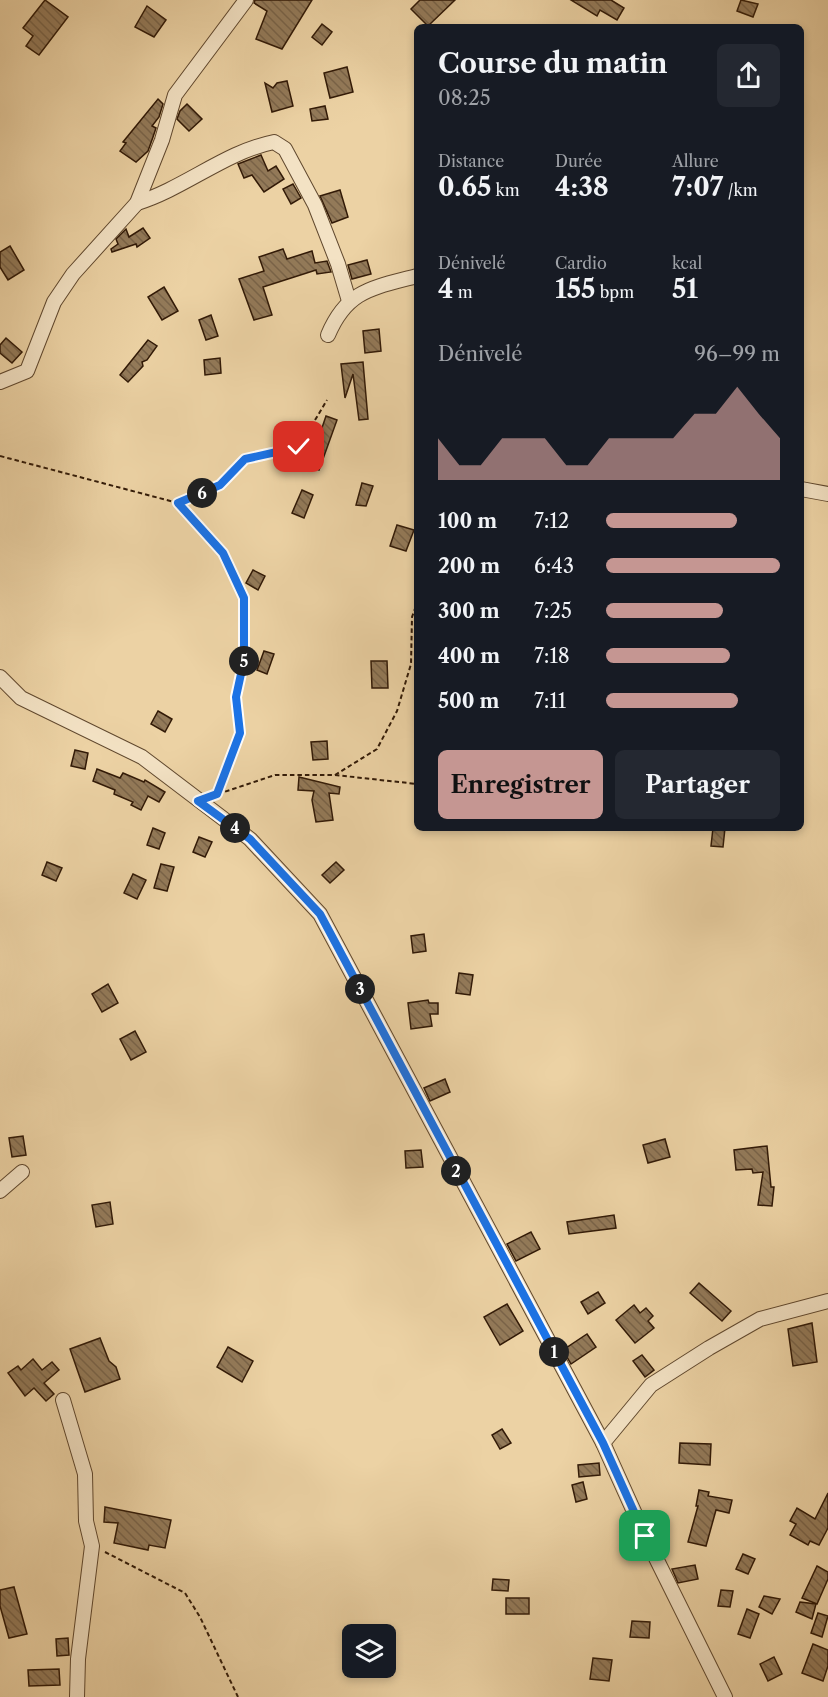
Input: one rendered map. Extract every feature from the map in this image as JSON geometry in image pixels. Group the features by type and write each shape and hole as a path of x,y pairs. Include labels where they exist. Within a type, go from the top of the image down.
{"street":[{"path":"0,382 27,370 54,302 73,274 137,203 162,140 175,95 246,0"},
{"path":"137,203 160,196 243,151 273,142 285,149 315,205 338,264 349,301"},
{"path":"328,335 339,312 349,301 363,293 414,277"},
{"path":"804,490 828,494"},
{"path":"0,677 21,698"},
{"path":"0,687 142,757 250,839 320,914 603,1443 645,1536 725,1697"},
{"path":"0,1191 22,1172"},
{"path":"603,1443 651,1385 709,1348 760,1319 828,1301"},
{"path":"63,1400 84,1474 86,1521 92,1546 78,1659 77,1697"}],"path":[{"path":"178,503 220,485 245,459 299,447 327,400"},
{"path":"0,456 178,503 223,553 244,598 244,660 236,697 240,733 217,794"},
{"path":"335,775 377,749 397,711 411,664 414,611"},
{"path":"198,801 275,775 335,775 414,784"},
{"path":"92,1546 185,1593 200,1617 238,1697"}],"building":[{"path":"45,0 68,17 39,55 26,46 33,36 23,28"},
{"path":"255,0 312,0 282,49 256,39 267,11 254,3"},
{"path":"420,0 455,0 430,24 426,24 411,9"},
{"path":"571,0 611,0 624,8 617,20 600,10 597,16"},
{"path":"741,0 758,4 753,17 737,11"},
{"path":"147,6 166,20 154,37 135,27"},
{"path":"322,24 332,32 322,45 312,37"},
{"path":"347,67 353,92 330,98 324,73"},
{"path":"287,81 293,106 272,112 265,83 273,88 277,83"},
{"path":"158,99 163,104 159,117 152,126 156,128 153,137 148,151 136,162 120,151 126,143 123,142"},
{"path":"187,104 202,119 189,131 177,119 180,111"},
{"path":"325,106 328,119 312,121 310,109"},
{"path":"261,155 268,171 276,166 284,179 264,192 252,175 244,178 238,164"},
{"path":"293,184 301,198 291,204 283,189"},
{"path":"340,190 348,217 332,223 320,196"},
{"path":"143,228 150,238 137,247 136,244 112,252 111,249 118,244 116,239 126,229 129,237"},
{"path":"10,246 24,270 8,280 0,267 0,252"},
{"path":"283,249 287,259 312,251 315,263 327,261 331,272 317,274 316,270 263,287 272,315 254,320 239,279 264,271 259,257"},
{"path":"367,260 371,274 352,279 348,265"},
{"path":"164,287 178,311 162,320 148,297"},
{"path":"211,315 218,336 206,340 199,320"},
{"path":"379,329 381,351 365,353 363,331"},
{"path":"6,338 22,352 12,363 0,353 0,345"},
{"path":"148,340 157,346 128,382 120,375"},
{"path":"220,358 221,373 205,375 204,360"},
{"path":"363,362 368,419 359,420 353,374 345,398 341,364"},
{"path":"326,416 337,420 319,470 309,466"},
{"path":"362,483 373,486 366,506 356,505"},
{"path":"302,490 313,495 304,518 292,513"},
{"path":"397,525 414,530 406,551 390,546"},
{"path":"253,570 265,576 258,590 246,583"},
{"path":"264,651 274,654 267,674 257,670"},
{"path":"371,661 387,661 388,688 372,688"},
{"path":"158,711 172,719 165,732 151,724"},
{"path":"327,741 328,759 313,760 311,742"},
{"path":"75,750 88,753 85,769 71,766"},
{"path":"97,769 120,778 123,773 144,782 145,780 165,792 159,802 148,796 141,810 131,805 133,802 114,794 115,790 93,781"},
{"path":"299,777 340,787 339,794 329,793 333,820 316,822 312,800 314,791 298,790"},
{"path":"153,828 165,833 159,849 147,845"},
{"path":"713,831 725,831 723,847 711,846"},
{"path":"199,837 212,842 205,857 193,852"},
{"path":"47,862 62,868 56,881 42,875"},
{"path":"336,862 344,870 330,883 322,875"},
{"path":"161,864 174,867 167,891 154,888"},
{"path":"133,874 146,880 137,899 124,893"},
{"path":"424,934 426,951 413,953 411,936"},
{"path":"459,973 473,975 470,995 456,993"},
{"path":"108,984 118,1003 102,1012 92,994"},
{"path":"428,1000 429,1003 438,1003 438,1014 430,1014 432,1026 411,1029 408,1003"},
{"path":"135,1031 146,1052 131,1060 120,1039"},
{"path":"445,1079 450,1092 430,1101 424,1088"},
{"path":"23,1136 26,1155 12,1157 9,1138"},
{"path":"665,1139 670,1157 648,1163 643,1145"},
{"path":"767,1146 771,1187 774,1187 772,1206 758,1205 763,1172 753,1173 752,1169 736,1170 734,1150"},
{"path":"421,1150 423,1167 406,1168 405,1151"},
{"path":"110,1202 113,1224 96,1227 92,1205"},
{"path":"614,1215 616,1228 569,1234 567,1222"},
{"path":"531,1232 540,1249 516,1261 507,1244"},
{"path":"699,1283 731,1311 722,1321 690,1293"},
{"path":"598,1292 605,1303 588,1314 581,1302"},
{"path":"507,1304 523,1331 500,1345 484,1317"},
{"path":"634,1305 640,1313 646,1308 653,1316 648,1321 654,1328 635,1343 616,1320"},
{"path":"812,1323 817,1362 793,1366 788,1329"},
{"path":"587,1334 596,1347 571,1364 563,1350"},
{"path":"100,1338 109,1361 116,1367 120,1379 85,1392 70,1349"},
{"path":"228,1347 253,1361 242,1382 217,1367"},
{"path":"642,1355 654,1370 645,1377 633,1361"},
{"path":"33,1359 42,1370 52,1362 59,1370 44,1383 54,1394 46,1401 34,1388 25,1396 8,1373 18,1366 21,1370"},
{"path":"502,1429 511,1443 500,1449 492,1435"},
{"path":"680,1443 711,1444 710,1465 679,1463"},
{"path":"599,1463 600,1475 579,1477 578,1465"},
{"path":"583,1482 587,1499 576,1502 572,1485"},
{"path":"699,1490 709,1492 708,1496 732,1500 729,1513 716,1510 706,1546 688,1542 698,1506 696,1506"},
{"path":"828,1493 828,1528 819,1545 810,1541 808,1545 790,1535 796,1524 790,1521 797,1508 815,1519"},
{"path":"105,1507 171,1520 165,1548 149,1545 148,1550 114,1543 118,1523 104,1522"},
{"path":"743,1554 755,1559 748,1574 736,1569"},
{"path":"695,1565 698,1579 678,1583 672,1569"},
{"path":"817,1566 828,1572 828,1579 817,1604 802,1598"},
{"path":"493,1579 509,1580 508,1591 492,1590"},
{"path":"14,1587 27,1634 9,1638 0,1606 0,1590"},
{"path":"721,1590 733,1591 730,1607 718,1606"},
{"path":"764,1596 780,1599 772,1614 759,1607"},
{"path":"506,1598 529,1598 529,1614 506,1614"},
{"path":"800,1602 816,1604 812,1619 796,1612"},
{"path":"747,1609 759,1614 750,1638 738,1634"},
{"path":"818,1613 828,1616 822,1637 811,1633"},
{"path":"632,1621 650,1622 649,1638 630,1637"},
{"path":"68,1638 69,1655 57,1656 56,1639"},
{"path":"813,1644 828,1650 828,1666 823,1681 802,1673"},
{"path":"774,1657 782,1674 768,1681 760,1664"},
{"path":"593,1658 612,1660 609,1681 590,1679"},
{"path":"59,1669 60,1685 29,1686 28,1670"}],"route":[{"path":"299,447 245,459 220,485 178,503 223,553 244,598 244,660 236,697 240,733 217,794 198,801 250,839 320,914 603,1443 645,1536"}]}
